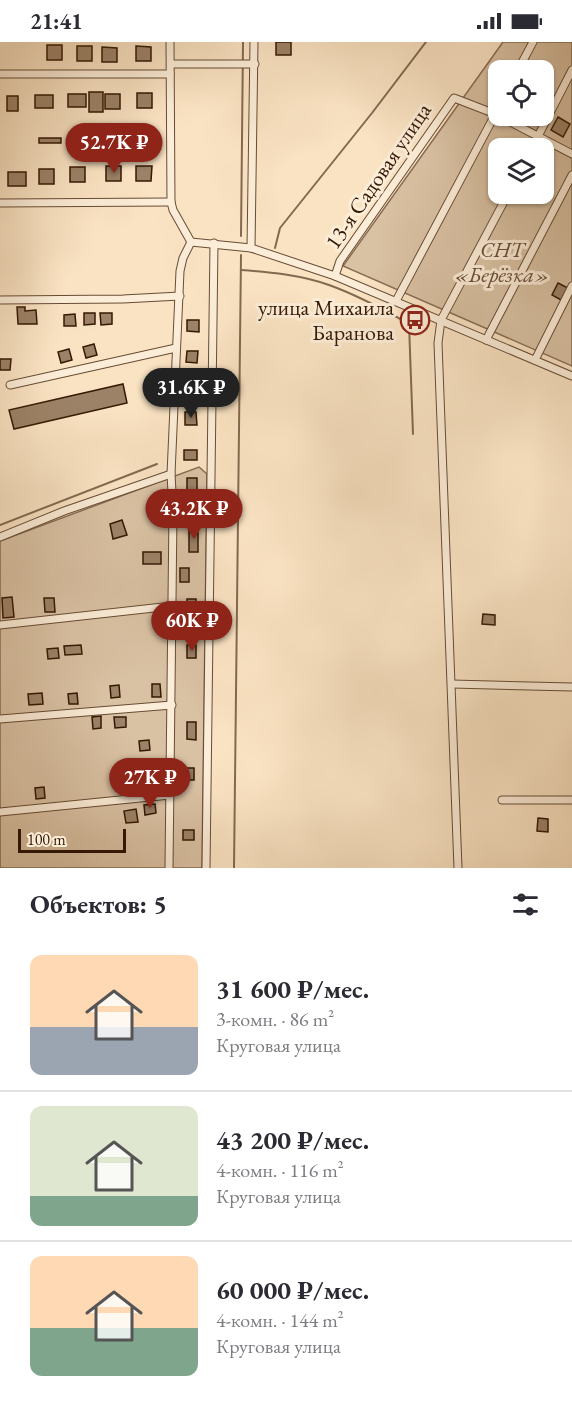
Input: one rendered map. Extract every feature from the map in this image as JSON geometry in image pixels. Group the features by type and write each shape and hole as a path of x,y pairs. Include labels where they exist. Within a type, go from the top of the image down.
{"street":[{"path":"170,42 171,202 191,242"},
{"path":"251,248 255,42"},
{"path":"523,60 533,42"},
{"path":"171,64 255,64"},
{"path":"538,136 572,70"},
{"path":"0,74 170,74"},
{"name":"13-я Садовая улица","path":"335,276 340,261 454,98 488,110"},
{"path":"396,301 491,126"},
{"path":"521,126 572,154"},
{"path":"486,339 572,175"},
{"path":"0,203 171,202"},
{"path":"458,868 438,343 441,320 503,204"},
{"path":"191,242 251,248 335,276 572,376"},
{"path":"170,868 173,511 171,474 180,271 183,258 191,242"},
{"path":"206,868 214,243"},
{"path":"535,360 572,286"},
{"path":"0,300 180,296"},
{"path":"10,385 176,348"},
{"path":"0,537 64,511 171,474"},
{"path":"0,625 172,606"},
{"path":"452,684 572,687"},
{"path":"0,719 172,705"},
{"path":"0,812 170,795"},
{"path":"502,800 572,800"}],"green space":[{"name":"СНТ «Берёзка»","path":"503,42 572,42 572,366 343,266 488,63 488,126 554,126 554,60 490,60"},
{"path":"199,467 207,474 202,868 0,868 0,541"}],"building":[{"path":"276,42 291,42 291,55 276,55"},
{"path":"47,45 62,45 62,60 47,60"},
{"path":"77,46 92,46 92,61 77,61"},
{"path":"136,46 151,47 151,61 136,61"},
{"path":"102,47 117,48 117,62 102,62"},
{"path":"89,92 103,92 103,112 89,112"},
{"path":"137,93 152,93 152,108 137,108"},
{"path":"68,94 86,94 86,107 68,107"},
{"path":"105,94 120,94 120,109 105,109"},
{"path":"35,95 53,95 53,108 35,108"},
{"path":"7,96 18,96 18,111 7,111"},
{"path":"558,117 570,124 563,137 551,130"},
{"path":"103,134 157,134 157,140 103,140"},
{"path":"94,137 94,143 75,143 75,138"},
{"path":"39,138 61,138 61,143 39,143"},
{"path":"106,166 121,166 121,181 106,181"},
{"path":"136,166 152,166 151,181 136,181"},
{"path":"70,167 85,167 85,182 70,182"},
{"path":"39,169 54,169 54,184 39,184"},
{"path":"8,172 26,172 26,186 8,186"},
{"path":"558,283 568,288 561,300 552,295"},
{"path":"17,307 25,307 25,311 36,310 37,324 18,324"},
{"path":"84,313 95,313 95,324 84,325"},
{"path":"100,313 112,313 112,324 101,325"},
{"path":"75,314 76,326 64,326 64,315"},
{"path":"187,320 199,320 199,332 187,331"},
{"path":"94,344 97,355 86,358 83,347"},
{"path":"69,349 72,360 61,363 58,352"},
{"path":"187,351 198,351 197,363 186,362"},
{"path":"0,359 11,359 10,370 0,370"},
{"path":"186,373 198,374 197,384 186,384"},
{"path":"123,384 127,403 14,429 9,410"},
{"path":"185,393 197,393 197,405 185,405"},
{"path":"185,412 196,412 197,425 185,425"},
{"path":"184,450 197,450 197,460 184,460"},
{"path":"187,478 197,478 197,496 187,496"},
{"path":"122,520 127,535 113,539 110,524"},
{"path":"189,528 198,528 198,552 189,552"},
{"path":"143,552 161,552 161,564 143,564"},
{"path":"180,568 189,568 189,582 180,582"},
{"path":"12,597 14,617 3,618 2,598"},
{"path":"44,598 54,598 55,612 45,612"},
{"path":"187,599 196,599 196,610 187,610"},
{"path":"483,614 495,615 495,625 482,624"},
{"path":"81,645 82,654 65,655 64,646"},
{"path":"187,645 196,645 196,658 187,658"},
{"path":"58,648 59,658 48,659 47,649"},
{"path":"152,684 160,684 161,697 152,697"},
{"path":"119,685 120,697 111,698 110,686"},
{"path":"42,693 43,704 29,705 28,694"},
{"path":"77,693 78,704 69,704 68,694"},
{"path":"101,716 101,728 93,729 92,717"},
{"path":"114,717 126,717 126,727 115,728"},
{"path":"187,722 196,722 196,740 187,739"},
{"path":"149,740 150,750 140,751 139,741"},
{"path":"183,768 194,768 194,780 183,780"},
{"path":"133,774 135,789 120,791 118,776"},
{"path":"44,787 45,798 36,799 35,788"},
{"path":"155,804 156,813 145,815 144,805"},
{"path":"136,809 138,822 126,823 124,811"},
{"path":"538,818 548,819 548,832 537,831"},
{"path":"183,830 194,830 194,840 183,840"}],"waterway":[{"path":"241,236 243,42"},
{"path":"275,248 280,228 426,42"},
{"path":"234,868 241,255"},
{"path":"241,270 285,274 318,282 360,298 409,324 413,434"},
{"path":"0,525 157,464"}],"place":[{"name":"улица Михаила Баранова","path":"415,320"}]}
